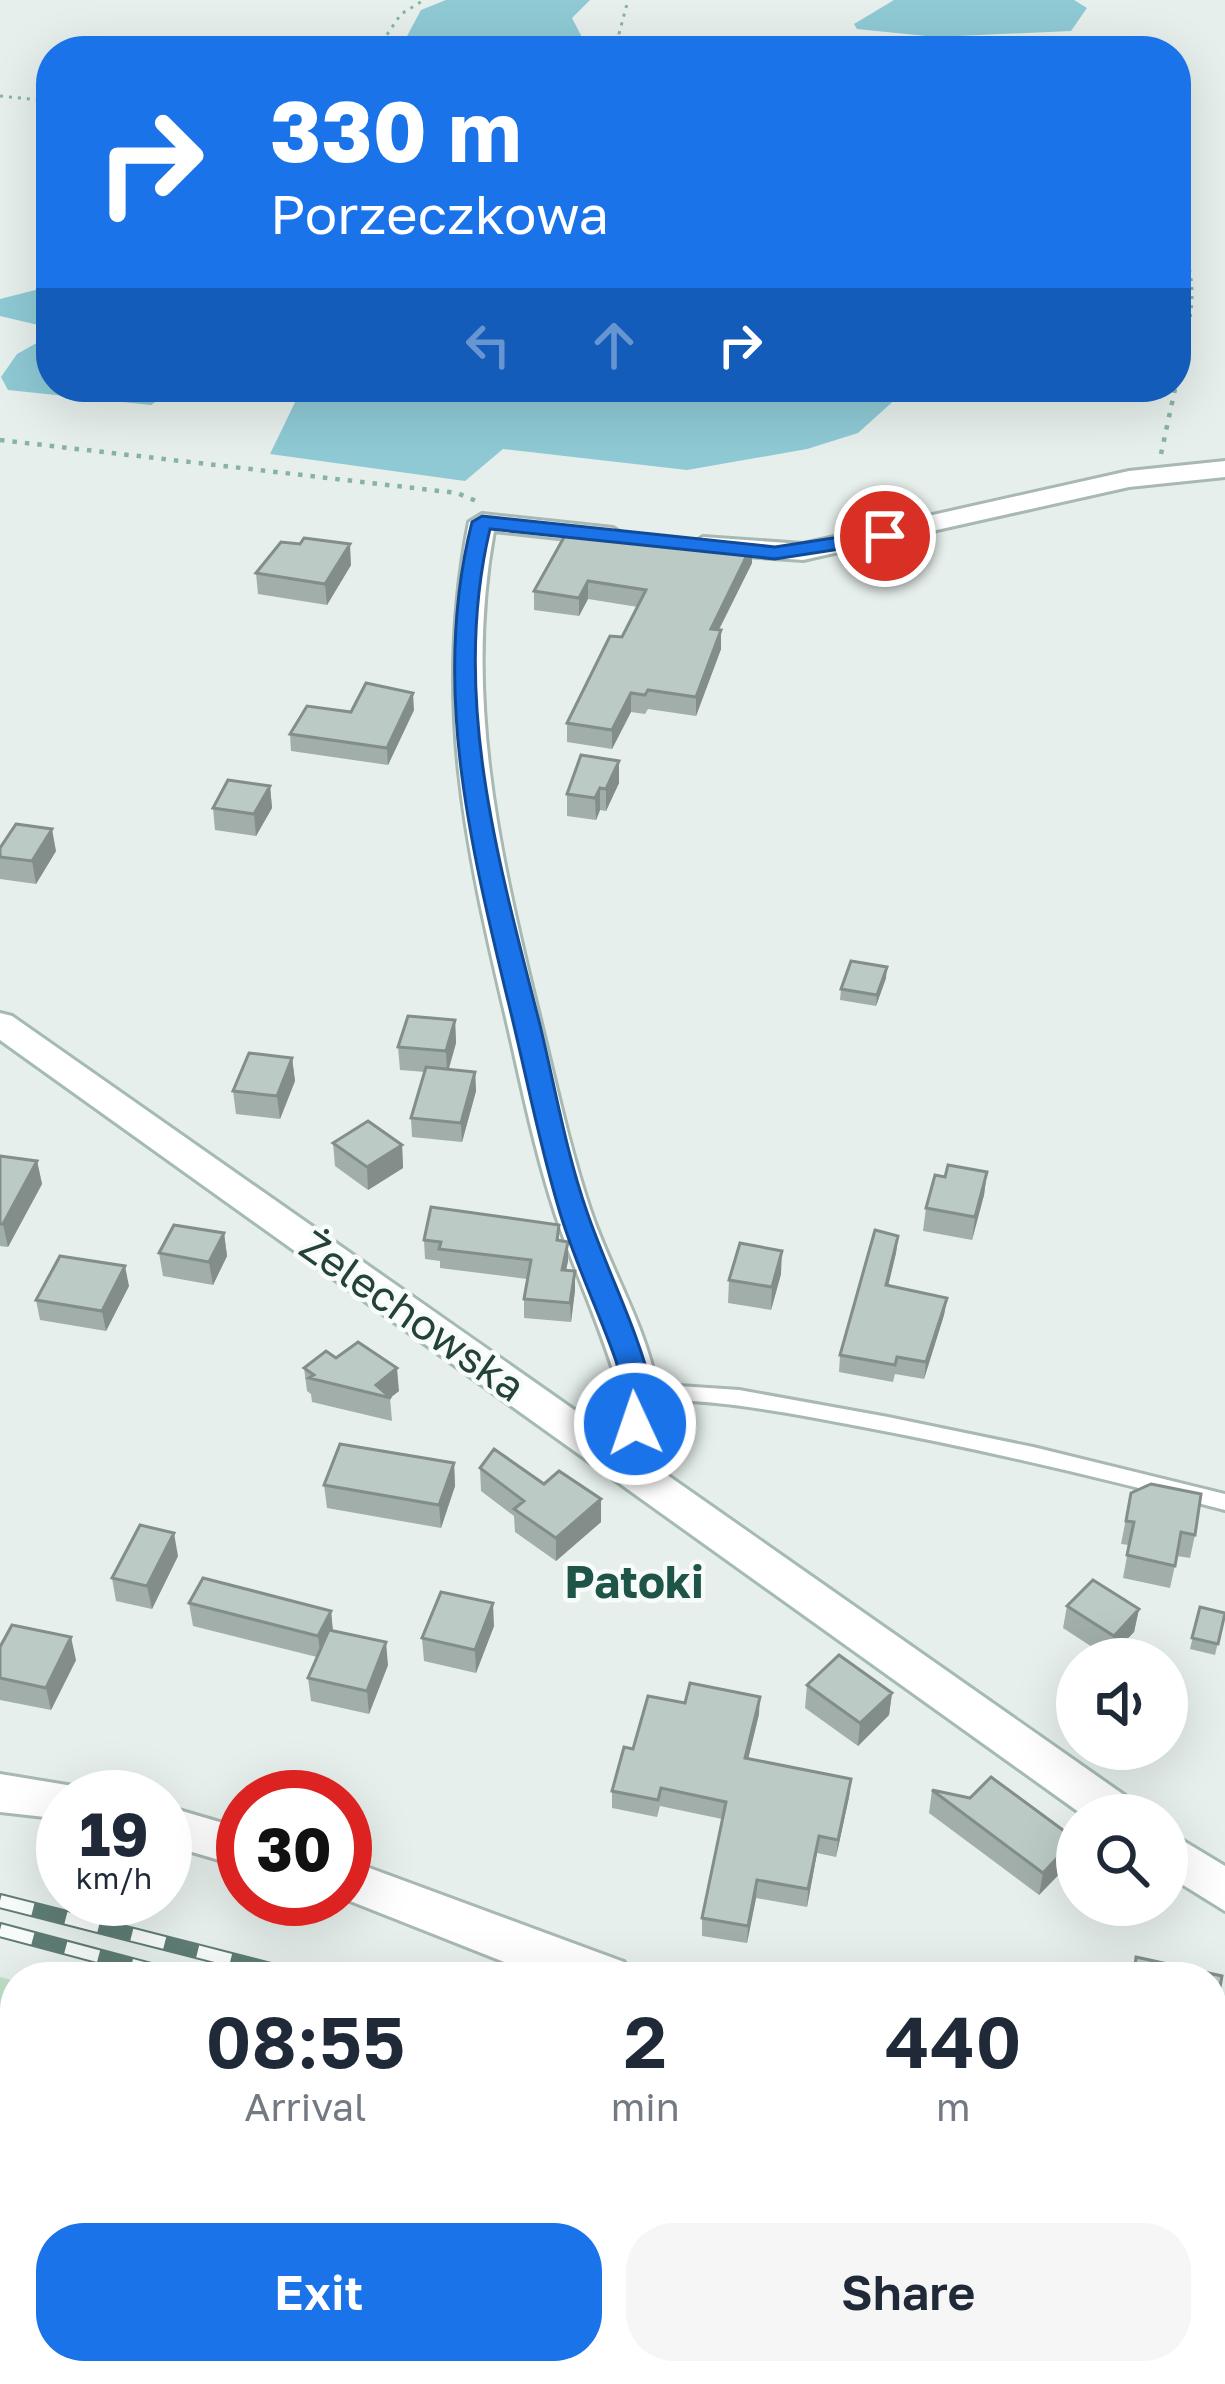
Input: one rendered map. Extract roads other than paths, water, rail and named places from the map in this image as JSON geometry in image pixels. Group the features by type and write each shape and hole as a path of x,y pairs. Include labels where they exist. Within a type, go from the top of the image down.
{"street":[{"path":"685,544 803,552 1165,472 1225,470"},
{"path":"605,1452 635,1424 639,1393 572,1209 478,826 466,736 466,667 474,556 482,522 640,539"},
{"name":"Żelechowska","path":"0,1024 1088,1794"},
{"path":"0,1793 36,1797"},
{"path":"1188,1865 1225,1891"},
{"path":"372,1887 550,1962"}],"lane":[{"path":"639,1393 688,1390 977,1440 1225,1502"}],"water":[{"path":"446,0 590,0 572,18 581,36 407,36 421,10"},
{"path":"894,0 1074,0 1087,8 1071,31 926,36 857,29 854,24"},
{"path":"36,290 36,324 0,316 0,299"},
{"path":"36,343 36,393 8,390 1,377 17,354"},
{"path":"295,402 892,402 858,433 807,449 687,470 503,449 465,481 270,454"}],"railway":[{"path":"0,1901 239,1962"},
{"path":"0,1930 121,1962"}],"district":[{"name":"Patoki","path":"634,1581"}]}
